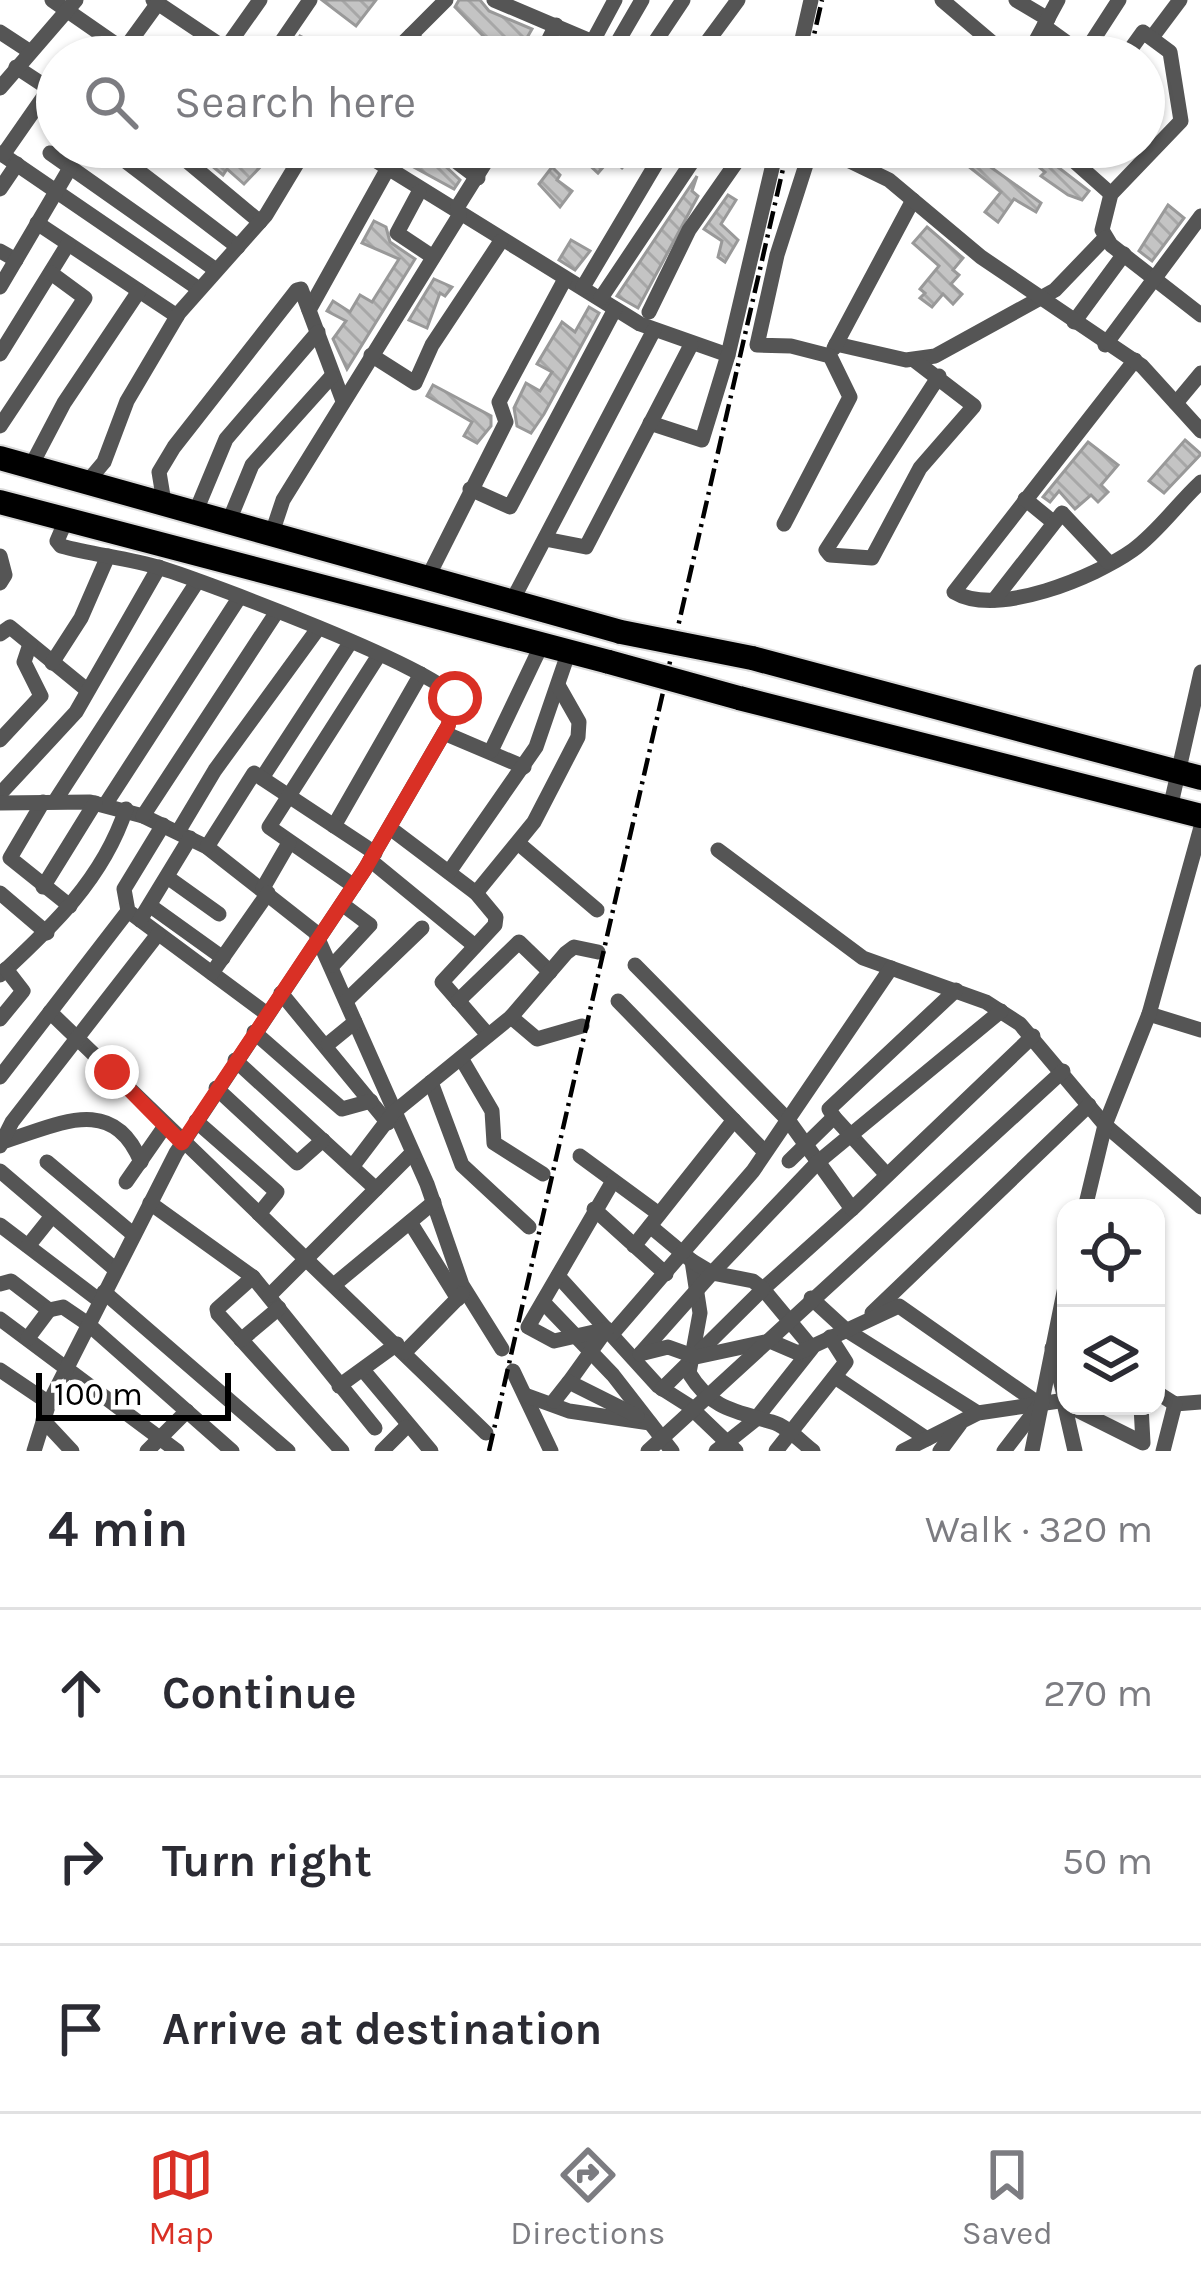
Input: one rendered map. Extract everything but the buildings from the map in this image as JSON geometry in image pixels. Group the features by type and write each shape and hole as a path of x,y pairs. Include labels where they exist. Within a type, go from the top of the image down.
{"main road":[{"path":"10,466 88,481 621,632 752,658 1191,776"},
{"path":"0,502 740,698 1171,804 1201,816"}],"street":[{"path":"52,0 72,5 104,36"},
{"path":"241,36 260,0"},
{"path":"285,36 310,0"},
{"path":"411,35 446,0"},
{"path":"494,0 581,36"},
{"path":"596,36 615,0"},
{"path":"627,36 642,0"},
{"path":"659,36 683,0"},
{"path":"711,36 738,0"},
{"path":"803,36 811,0"},
{"path":"941,0 984,36"},
{"path":"1016,0 1061,36"},
{"path":"1038,36 1058,0"},
{"path":"1096,36 1119,0"},
{"path":"1139,36 1142,32 1154,36 1180,0"},
{"path":"132,36 155,2 206,36"},
{"path":"44,36 72,5"},
{"path":"550,36 556,25"},
{"path":"0,32 29,52"},
{"path":"0,88 36,44"},
{"path":"1165,48 1172,56 1181,121 1165,138"},
{"path":"16,67 36,80"},
{"path":"0,189 7,157 36,115"},
{"path":"7,157 199,289"},
{"path":"34,175 39,168"},
{"path":"0,287 70,168 216,271"},
{"path":"134,168 238,248"},
{"path":"195,168 260,222"},
{"path":"88,481 104,462 127,401 176,316 260,222 294,168"},
{"path":"385,168 615,309 654,330 728,355"},
{"path":"464,168 478,178"},
{"path":"272,533 283,500 459,216 458,206 483,168"},
{"path":"583,287 654,168"},
{"path":"601,298 688,168"},
{"path":"649,312 689,230 732,168"},
{"path":"650,423 702,440 728,355 772,168"},
{"path":"803,168 757,345 914,360 935,356 1066,283 1106,238"},
{"path":"867,168 1037,298 1135,360 1188,410 1201,431"},
{"path":"1083,168 1111,194"},
{"path":"1136,168 1111,194 1102,230 1124,254 1201,315"},
{"path":"309,310 388,170"},
{"path":"419,192 398,233 433,257"},
{"path":"833,350 913,200"},
{"path":"1105,345 1201,216"},
{"path":"37,223 176,316"},
{"path":"1183,239 1201,246"},
{"path":"371,356 415,383 460,298 501,241"},
{"path":"0,354 68,244"},
{"path":"0,251 16,260"},
{"path":"1074,322 1124,254"},
{"path":"0,426 85,298 51,272"},
{"path":"428,577 508,417 500,401 565,279"},
{"path":"164,502 159,472 182,436 288,297 301,289 343,401"},
{"path":"10,466 64,404 140,291"},
{"path":"470,489 511,507 615,309"},
{"path":"512,601 654,330"},
{"path":"196,511 226,440 318,332"},
{"path":"545,539 586,547 691,345"},
{"path":"784,524 849,406 848,386 833,350"},
{"path":"914,360 939,376 974,406 920,468 872,558 830,555 826,550 871,475 939,376"},
{"path":"1135,360 954,592 994,600 1064,584 1132,550 1201,482"},
{"path":"1188,410 1201,373"},
{"path":"229,521 252,465 331,377"},
{"path":"1025,499 1053,522"},
{"path":"994,600 1063,513 1108,562"},
{"path":"34,1451 49,1403 182,1143 373,856 445,733 455,698 446,686 379,655 160,567 61,546 57,541 66,520"},
{"path":"0,556 5,575 0,583"},
{"path":"52,663 88,604 108,556"},
{"path":"0,798 76,712 160,567"},
{"path":"70,906 10,858 197,582"},
{"path":"44,887 239,598"},
{"path":"0,1019 22,991 3,972 70,906 276,613"},
{"path":"0,634 10,628 86,690"},
{"path":"267,1014 134,916 124,889 177,832 317,630"},
{"path":"0,740 41,695 24,662 30,644"},
{"path":"262,778 350,644"},
{"path":"445,733 486,755 491,751 542,644"},
{"path":"449,872 524,767 569,651"},
{"path":"354,886 269,827 379,655"},
{"path":"1171,804 1191,776 1201,672"},
{"path":"334,826 421,674"},
{"path":"476,893 518,843 578,737 579,722 557,685"},
{"path":"491,751 524,767"},
{"path":"207,847 248,776 262,778 373,856 475,946"},
{"path":"0,798 100,804 135,813 207,847 320,938 391,1118 434,1202 461,1295"},
{"path":"1086,1199 1106,1125 1149,1014 1201,826"},
{"path":"390,828 476,893 497,920 443,978 488,1035"},
{"path":"0,1078 134,916 152,907 170,879 177,832"},
{"path":"212,973 266,891 290,843"},
{"path":"518,843 597,910"},
{"path":"718,850 840,944 1001,1011 1033,1036 1106,1125 1201,1207"},
{"path":"170,879 219,914"},
{"path":"0,893 47,933"},
{"path":"333,964 370,925 342,904"},
{"path":"152,907 223,958"},
{"path":"347,1000 422,928"},
{"path":"1,1144 76,1037 158,934"},
{"path":"458,1000 519,942 550,972"},
{"path":"352,1167 391,1118 512,1017 574,947 598,952"},
{"path":"635,965 788,1120 851,1209"},
{"path":"554,1401 610,1332 687,1258 769,1148 891,968"},
{"path":"789,1161 956,990"},
{"path":"281,993 371,1101 391,1118"},
{"path":"618,1001 734,1120 803,1177"},
{"path":"638,1357 818,1162 1001,1011"},
{"path":"50,1012 486,1432"},
{"path":"1149,1014 1201,1030"},
{"path":"512,1017 537,1040 582,1026"},
{"path":"328,1044 356,1022"},
{"path":"254,1032 342,1108 371,1101"},
{"path":"662,1389 1033,1036"},
{"path":"461,1058 492,1111 494,1143 543,1174"},
{"path":"235,1060 376,1189"},
{"path":"649,1451 667,1445 699,1404 1063,1071"},
{"path":"431,1082 462,1165 529,1228"},
{"path":"216,1088 297,1163 322,1140"},
{"path":"810,1088 887,1175"},
{"path":"776,1451 846,1363 846,1331 1089,1105"},
{"path":"1,1144 86,1117 121,1129 141,1162"},
{"path":"634,1246 734,1120"},
{"path":"196,1121 277,1192 259,1214"},
{"path":"126,1181 166,1126"},
{"path":"241,1340 412,1153"},
{"path":"580,1156 613,1180 687,1258 712,1273 753,1281 763,1289 812,1348"},
{"path":"46,1162 134,1235"},
{"path":"0,1171 116,1270"},
{"path":"610,1332 554,1341 529,1327 613,1180"},
{"path":"334,1284 434,1202"},
{"path":"150,1203 254,1276 375,1428"},
{"path":"594,1209 666,1274"},
{"path":"28,1246 52,1216"},
{"path":"410,1222 502,1349"},
{"path":"2,1230 102,1297 288,1451"},
{"path":"687,1258 700,1313 689,1373 699,1404 726,1448 755,1420 812,1348"},
{"path":"254,1276 216,1311 342,1451"},
{"path":"558,1276 638,1357 662,1389 699,1404 777,1422 813,1451"},
{"path":"0,1284 10,1281 49,1310"},
{"path":"339,1386 401,1348 461,1295"},
{"path":"812,1298 846,1331 970,1414"},
{"path":"543,1302 593,1354 667,1445"},
{"path":"638,1357 668,1347 693,1358 770,1341 798,1353 899,1306 1040,1405"},
{"path":"28,1338 49,1310 63,1307 232,1451"},
{"path":"0,1319 68,1365 177,1451"},
{"path":"1031,1451 1057,1325"},
{"path":"1051,1342 1057,1366"},
{"path":"0,1370 49,1403"},
{"path":"363,1370 406,1427 431,1451"},
{"path":"513,1371 554,1450"},
{"path":"835,1377 927,1438"},
{"path":"568,1382 650,1423"},
{"path":"525,1395 554,1401 569,1411 650,1423"},
{"path":"1165,1398 1175,1404 1201,1402"},
{"path":"903,1451 970,1414 1057,1403"},
{"path":"1162,1451 1175,1404"},
{"path":"1004,1451 1040,1405"},
{"path":"147,1451 187,1411"},
{"path":"940,1451 970,1414"},
{"path":"1069,1415 1076,1451"},
{"path":"1088,1415 1143,1447"},
{"path":"1141,1415 1143,1447"},
{"path":"43,1420 72,1451"},
{"path":"384,1451 406,1427"}],"railway":[{"path":"814,36 822,0"},
{"path":"489,1451 783,168"}],"route":[{"path":"112,1072 182,1143 365,869 448,726 455,698"}]}
